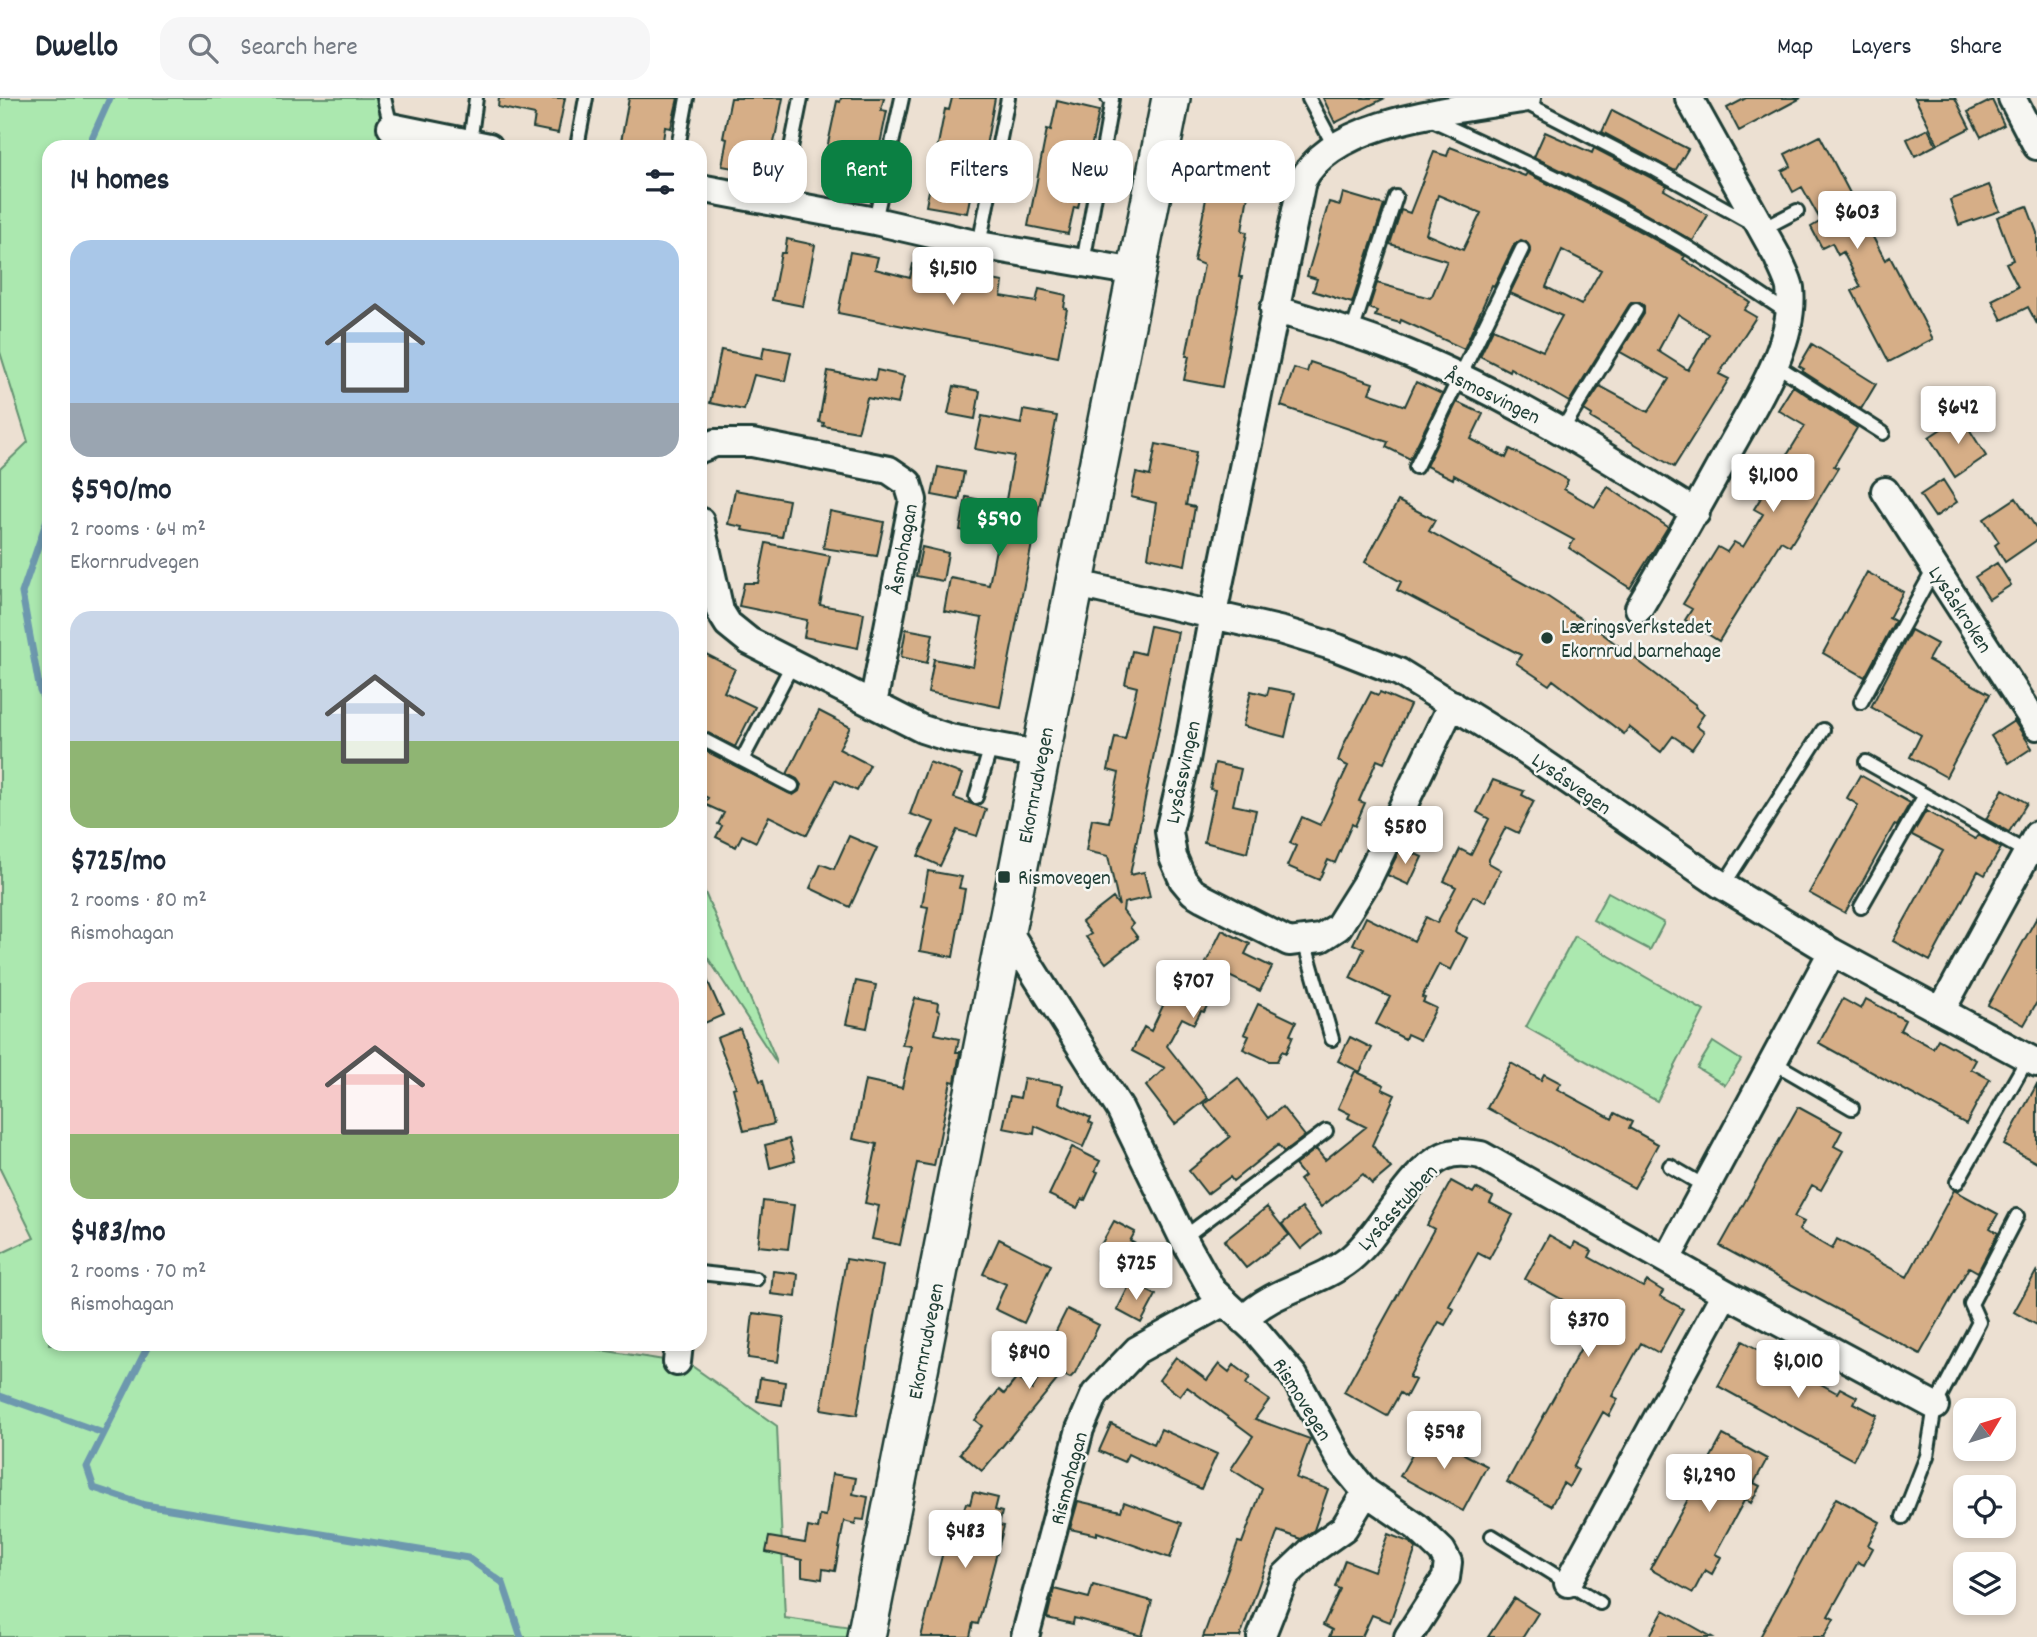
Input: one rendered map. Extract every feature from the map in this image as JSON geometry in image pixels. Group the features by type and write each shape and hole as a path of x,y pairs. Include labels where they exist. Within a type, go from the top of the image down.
{"main road":[{"name":"Ekornrudvegen","path":"866,1637 1171,98"}],"street":[{"path":"1639,608 1696,513 1776,365 1790,290 1788,280 1762,229 1689,98"},
{"path":"2012,98 2037,146"},
{"path":"1213,614 1302,181 1313,163 1334,146 1385,125 1522,99"},
{"path":"397,137 428,140"},
{"path":"707,189 728,193"},
{"path":"779,203 875,221 979,245 1136,272"},
{"name":"Åsmosvingen","path":"1274,309 1352,332 1459,377 1562,429 1696,513"},
{"name":"Åsmohagan","path":"707,446 715,443 752,443 889,470 908,483 913,500 873,704"},
{"name":"Lysåskroken","path":"1885,491 2037,726"},
{"name":"Lysåsvegen","path":"1073,583 1213,614 1338,648 1399,673 1452,704 1723,886 1832,952 2032,1060"},
{"path":"707,587 710,615 728,624 750,641 922,729 950,738 1042,755"},
{"name":"Lysåssvingen","path":"1213,614 1186,760 1169,831 1173,856 1183,880 1193,892 1289,942 1304,941"},
{"path":"1304,941 1321,938 1338,927 1350,911 1452,704"},
{"path":"1941,1011 2033,844"},
{"name":"Rismovegen","path":"1006,928 1120,1109 1182,1238 1212,1290 1294,1376 1342,1463 1366,1492 1417,1527 1442,1551 1448,1562 1446,1578 1408,1637"},
{"path":"1667,1259 1832,952"},
{"name":"Lysåsstubben","path":"1234,1311 1259,1304 1335,1269 1352,1257 1424,1171 1444,1157 1462,1152 1481,1155 1725,1293 1935,1406"},
{"path":"1568,1583 1725,1293"},
{"name":"Rismohagan","path":"1025,1637 1080,1429 1096,1394 1137,1350 1234,1311"},
{"path":"1261,1637 1285,1576 1310,1552 1344,1528 1366,1492"}],"lane":[{"path":"384,98 397,137"},
{"path":"476,98 479,140"},
{"path":"578,140 586,98"},
{"path":"679,140 687,98"},
{"path":"793,140 802,98"},
{"path":"875,221 902,98"},
{"path":"979,245 1008,98"},
{"path":"1083,262 1112,99 1108,98"},
{"path":"1309,99 1334,146"},
{"path":"1522,99 1762,229 1797,211"},
{"path":"1425,117 1509,154 1614,207 1716,265 1787,313"},
{"path":"1352,332 1396,197"},
{"path":"1416,467 1522,249"},
{"path":"1562,429 1636,310"},
{"path":"1776,365 1883,433"},
{"path":"1861,702 1935,569"},
{"path":"743,758 793,663"},
{"path":"1723,886 1824,730"},
{"path":"707,741 792,786"},
{"path":"976,797 991,746"},
{"path":"1866,762 1925,795 2033,844"},
{"path":"1861,906 1925,795"},
{"path":"1304,941 1332,1039"},
{"path":"1957,1182 2032,1060"},
{"path":"1773,1062 1852,1108"},
{"path":"1182,1238 1326,1131"},
{"path":"1670,1166 1706,1188"},
{"path":"1903,1517 1927,1456 1935,1406 1979,1322 1971,1304 2017,1216"},
{"path":"707,1274 756,1279"},
{"path":"1492,1536 1600,1603"}],"green space":[{"path":"0,98 392,98 396,121 380,132 383,140 42,140 42,1351 607,1351 689,1364 777,1426 785,1618 852,1627 852,1637 0,1637 0,1254 34,1238 0,1169 0,469 28,442 0,352"},
{"path":"1608,892 1664,923 1650,950 1593,920"},
{"path":"707,897 776,1059 776,1062 707,957"},
{"path":"1575,936 1704,1011 1657,1101 1526,1027"},
{"path":"1713,1042 1741,1060 1725,1085 1697,1068"}],"building":[{"path":"499,98 565,98 558,133 533,128 535,115 498,107"},
{"path":"629,98 678,98 671,128 665,127 663,140 621,140"},
{"path":"731,98 783,98 775,140 728,140 728,167 722,166 727,139 723,138"},
{"path":"841,98 884,98 881,110 887,111 881,140 829,140 837,101 840,102"},
{"path":"952,98 995,98 987,140 939,140 945,109 949,110"},
{"path":"1323,98 1385,98 1335,123"},
{"path":"1746,98 1801,98 1739,131 1727,108"},
{"path":"1915,98 1955,98 1970,128 1938,144"},
{"path":"1992,100 2004,125 1981,137 1968,112"},
{"path":"1057,101 1099,111 1093,140 1047,140 1047,203 1079,203 1078,208 1074,207 1068,234 1028,226 1047,129 1051,130"},
{"path":"1612,110 1688,149 1675,171 1602,132"},
{"path":"1928,129 1936,145 1915,156 1907,139"},
{"path":"1545,132 1592,153 1594,148 1667,186 1664,190 1708,215 1693,241 1619,199 1534,157"},
{"path":"1820,136 1885,260 1890,257 1933,339 1889,362 1852,291 1861,287 1843,252 1838,255 1832,243 1822,248 1811,227 1821,221 1802,187 1793,192 1782,171 1791,166 1785,154"},
{"path":"1450,147 1525,176 1527,173 1685,256 1683,259 1750,302 1744,310 1756,317 1719,374 1729,379 1674,467 1591,418 1592,415 1584,410 1600,386 1648,412 1669,379 1620,352 1644,314 1644,306 1640,302 1632,302 1629,305 1569,402 1510,368 1509,371 1480,356 1493,329 1543,351 1562,316 1510,293 1530,252 1526,242 1521,240 1514,245 1494,286 1492,285 1464,349 1401,320 1400,323 1375,316 1377,311 1369,308 1377,283 1430,298 1432,296 1447,261 1390,244 1401,210 1410,213 1434,152 1447,156","holes":["1438,195 1481,213 1463,250 1426,234","1562,250 1601,270 1581,305 1546,287","1678,314 1709,334 1688,370 1658,351"]},
{"path":"1989,185 2000,211 1959,225 1950,200"},
{"path":"1343,193 1384,205 1352,303 1313,291 1317,279 1307,276 1329,202 1340,205"},
{"path":"927,203 969,203 967,213 926,206"},
{"path":"1205,203 1247,203 1242,231 1247,232 1239,277 1242,277 1222,387 1184,380 1189,356 1186,356 1204,265 1194,261"},
{"path":"2027,206 2037,233 2037,324 2028,307 2002,320 1992,300 2018,287 2006,263 2013,260 1997,217"},
{"path":"787,239 815,245 803,306 772,300 781,253 785,253"},
{"path":"850,252 878,257 875,269 910,278 913,264 940,270 938,284 974,288 976,277 1003,282 1001,296 1036,302 1039,289 1066,295 1064,308 1067,309 1058,357 838,313"},
{"path":"1812,344 1876,384 1861,409 1802,371 1804,369 1799,366"},
{"path":"764,347 791,352 785,381 754,375 744,410 710,403 721,350 762,358"},
{"path":"1310,362 1373,383 1369,393 1405,406 1416,382 1442,394 1410,459 1386,447 1388,442 1281,406 1294,368 1307,372"},
{"path":"877,370 904,376 898,404 867,398 858,432 823,426 824,423 819,422 828,371 875,380"},
{"path":"954,386 980,391 975,419 948,414"},
{"path":"1793,386 1857,428 1834,466 1838,468 1790,546 1781,541 1719,641 1685,620 1692,609 1683,604 1718,547 1727,552 1734,542 1743,547 1763,514 1754,509 1805,426 1778,410"},
{"path":"1457,402 1483,414 1471,439 1506,458 1510,449 1568,480 1564,489 1595,507 1608,487 1668,527 1630,588 1569,548 1574,540 1454,475 1453,479 1426,466"},
{"path":"1023,410 1057,416 1000,707 928,692 934,659 973,667 982,618 944,611 950,578 989,585 998,538 960,530 966,497 1005,505 1014,456 975,449 982,416 1021,424"},
{"path":"1961,416 1986,456 1955,477 1929,437"},
{"path":"1156,444 1196,452 1186,505 1195,507 1185,565 1148,557 1156,503 1131,497 1136,473 1150,476"},
{"path":"938,467 964,472 959,500 932,495"},
{"path":"1943,480 1957,502 1935,517 1920,495"},
{"path":"735,490 789,500 782,537 742,530 743,527 728,524"},
{"path":"2016,498 2037,529 2037,540 2005,562 1995,545 1999,542 1984,519"},
{"path":"1398,501 1435,520 1429,531 1548,597 1595,628 1696,705 1704,714 1696,726 1704,732 1692,749 1673,736 1661,752 1629,727 1624,734 1553,680 1549,685 1516,663 1521,655 1397,590 1401,582 1365,562"},
{"path":"830,511 884,522 877,556 823,548"},
{"path":"766,543 830,556 820,605 864,613 858,648 804,637 807,620 739,606 744,583 758,583"},
{"path":"922,547 948,553 943,581 916,576"},
{"path":"1997,563 2011,585 1989,599 1975,577"},
{"path":"1867,572 1903,592 1889,618 1895,621 1865,677 1823,653"},
{"path":"1150,626 1178,632 1130,875 1144,872 1150,897 1124,903 1123,911 1133,924 1130,927 1138,938 1106,963 1086,937 1091,934 1082,922 1113,898 1119,906 1108,856 1086,851 1092,819 1109,822 1119,773 1108,770 1115,737 1125,739 1137,687 1125,684 1132,651 1144,654"},
{"path":"906,629 933,634 927,663 901,657"},
{"path":"1911,630 1937,644 1928,660 1990,694 1946,777 1910,757 1921,735 1871,707"},
{"path":"707,655 735,669 724,692 755,707 735,747 707,733"},
{"path":"1269,688 1295,693 1285,737 1243,726 1251,691 1267,695"},
{"path":"1371,692 1378,695 1380,692 1410,705 1384,763 1377,760 1359,801 1365,803 1355,826 1352,824 1335,863 1328,860 1319,880 1287,866 1296,846 1290,843 1302,817 1320,825 1348,766 1338,761 1344,744"},
{"path":"819,711 850,727 839,749 870,765 857,791 835,780 807,835 769,816 756,842 742,835 736,847 716,837 722,826 718,824 724,813 707,805 707,752 793,795 799,791 801,785 797,779 787,774"},
{"path":"2014,721 2032,748 2009,763 1991,736"},
{"path":"929,762 962,774 954,798 986,809 977,836 957,830 940,866 918,856 934,822 910,814"},
{"path":"1215,763 1241,769 1233,805 1256,810 1247,853 1204,842 1215,790 1210,789"},
{"path":"1860,775 1910,803 1897,826 1894,825 1845,913 1809,893 1858,805 1847,798"},
{"path":"1493,780 1524,791 1522,795 1534,801 1518,833 1506,827 1489,859 1489,863 1501,870 1485,902 1473,896 1456,928 1455,932 1467,938 1451,970 1439,964 1422,997 1425,998 1423,1002 1436,1008 1420,1040 1407,1034 1405,1039 1376,1024 1390,997 1350,978 1364,949 1353,944 1366,917 1414,941 1426,917 1437,923 1456,887 1444,881 1460,849 1471,855 1489,819 1477,812"},
{"path":"2003,789 2027,803 2009,832 1986,819"},
{"path":"1926,811 1975,839 1978,835 2001,848 1985,875 1978,871 1930,961 1893,941 1943,851 1912,835"},
{"path":"849,836 877,848 850,907 810,888 821,864 834,869"},
{"path":"1401,847 1422,857 1409,885 1387,875"},
{"path":"928,871 962,877 959,888 965,889 953,957 920,951 928,907 922,906"},
{"path":"2037,917 2037,1002 2024,1025 1988,1005"},
{"path":"1222,930 1250,944 1245,954 1272,967 1260,991 1223,973 1204,1012 1201,1011 1194,1024 1182,1018 1167,1046 1208,1098 1175,1124 1146,1086 1165,1068 1132,1051 1144,1027 1151,1031 1168,995 1163,993 1171,977 1175,979 1182,966 1200,975"},
{"path":"707,980 723,1015 707,1022"},
{"path":"856,981 876,985 867,1028 846,1024"},
{"path":"915,998 938,1003 937,1010 940,1011 935,1034 959,1039 956,1052 960,1052 955,1082 951,1081 934,1166 917,1163 900,1245 872,1239 879,1206 865,1203 877,1144 853,1139 865,1080 902,1088 911,1046 902,1045"},
{"path":"1843,999 1861,1009 1866,999 1905,1020 1900,1030 1933,1048 1938,1039 1976,1060 1971,1069 1990,1079 1966,1124 1819,1043"},
{"path":"1258,1004 1296,1022 1286,1053 1282,1051 1277,1061 1269,1061 1243,1049 1249,1036 1244,1034"},
{"path":"740,1029 760,1081 763,1080 774,1124 744,1131 733,1088 736,1087 717,1038"},
{"path":"1350,1037 1372,1048 1360,1072 1338,1061"},
{"path":"1511,1063 1541,1080 1544,1074 1561,1083 1557,1089 1612,1119 1615,1113 1632,1122 1629,1128 1658,1144 1634,1188 1487,1108"},
{"path":"1355,1071 1384,1085 1382,1089 1395,1095 1372,1145 1391,1168 1372,1184 1363,1174 1321,1207 1299,1180 1304,1176 1295,1165 1316,1149 1325,1160 1366,1127 1348,1118 1350,1114 1338,1108"},
{"path":"1024,1078 1063,1085 1059,1103 1091,1118 1089,1122 1093,1124 1083,1147 1035,1126 1034,1134 1003,1128 1010,1096 1020,1098"},
{"path":"1238,1078 1268,1118 1282,1107 1305,1136 1284,1152 1278,1145 1233,1181 1230,1177 1207,1194 1189,1171 1230,1137 1204,1104"},
{"path":"2037,1084 2037,1163 2004,1145"},
{"path":"1798,1107 1842,1131 1834,1146 1843,1151 1821,1190 1812,1185 1794,1217 1804,1222 1799,1230 1832,1249 1837,1239 1907,1277 1954,1190 1998,1214 1990,1228 1998,1233 1978,1272 1969,1267 1920,1354 1720,1246"},
{"path":"789,1139 795,1161 770,1168 765,1145"},
{"path":"1072,1147 1100,1161 1085,1200 1082,1199 1077,1208 1049,1195"},
{"path":"1451,1181 1473,1193 1476,1188 1493,1197 1490,1203 1513,1215 1489,1259 1478,1253 1449,1306 1454,1309 1445,1325 1439,1322 1409,1377 1415,1380 1406,1397 1400,1393 1387,1416 1344,1392 1434,1229 1427,1225"},
{"path":"763,1201 794,1205 788,1249 758,1246"},
{"path":"1267,1207 1289,1235 1246,1268 1224,1241"},
{"path":"1302,1208 1321,1233 1301,1249 1282,1224"},
{"path":"1114,1221 1135,1232 1130,1241 1143,1248 1128,1276 1097,1260 1097,1252"},
{"path":"1549,1235 1572,1248 1575,1242 1592,1251 1589,1257 1643,1287 1647,1281 1663,1291 1660,1296 1683,1309 1659,1353 1641,1343 1612,1396 1618,1399 1609,1416 1603,1412 1573,1467 1578,1470 1569,1487 1563,1483 1551,1506 1507,1482 1597,1319 1525,1279"},
{"path":"999,1239 1051,1265 1024,1323 995,1309 1006,1284 983,1274"},
{"path":"846,1259 883,1265 857,1415 821,1409"},
{"path":"2037,1270 2037,1325 2014,1312"},
{"path":"773,1271 798,1274 796,1297 771,1294"},
{"path":"1131,1282 1156,1295 1141,1323 1117,1310"},
{"path":"1067,1309 1099,1325 1075,1373 1070,1378 1062,1374 982,1471 960,1453 982,1426 975,1420 999,1390 1004,1394 1017,1378 1032,1390 1055,1346 1050,1343"},
{"path":"753,1313 784,1317 778,1362 748,1358"},
{"path":"1743,1341 1766,1354 1769,1349 1786,1358 1783,1363 1837,1393 1840,1388 1857,1397 1854,1403 1877,1415 1853,1460 1718,1386"},
{"path":"1176,1357 1207,1380 1219,1364 1229,1372 1234,1365 1250,1377 1246,1384 1269,1400 1255,1419 1310,1439 1296,1478 1328,1489 1314,1530 1301,1539 1278,1531 1240,1637 1203,1637 1238,1542 1242,1543 1262,1489 1231,1469 1253,1436 1187,1387 1180,1396 1159,1380"},
{"path":"760,1378 785,1382 782,1405 757,1401"},
{"path":"1111,1424 1154,1444 1161,1429 1217,1454 1201,1489 1128,1454 1124,1462 1099,1451"},
{"path":"1425,1432 1447,1444 1450,1439 1467,1448 1464,1454 1487,1466 1463,1511 1400,1476"},
{"path":"1723,1435 1767,1459 1754,1483 1760,1486 1751,1503 1745,1499 1715,1554 1721,1557 1712,1574 1705,1570 1693,1593 1650,1569"},
{"path":"832,1474 856,1478 853,1494 868,1497 864,1520 856,1519 855,1524 844,1521 835,1571 823,1569 822,1579 802,1576 802,1560 766,1552 769,1537 805,1543 808,1527 818,1529 820,1515 826,1516"},
{"path":"973,1492 998,1498 995,1510 1002,1512 999,1525 1004,1526 978,1624 973,1623 970,1637 921,1637 953,1513 962,1515 966,1503 970,1504"},
{"path":"1836,1498 1880,1522 1868,1545 1873,1548 1864,1565 1858,1562 1828,1616 1834,1619 1824,1637 1760,1637"},
{"path":"1078,1501 1121,1511 1124,1502 1182,1523 1170,1558 1097,1532 1097,1535 1070,1529"},
{"path":"1388,1534 1409,1542 1416,1548 1390,1622 1372,1615 1362,1637 1329,1637 1332,1630 1323,1625 1340,1589 1335,1587 1345,1560 1374,1571"},
{"path":"1093,1585 1152,1601 1142,1636 1074,1618 1073,1624 1047,1618 1054,1589 1089,1598"},
{"path":"1514,1598 1538,1613 1523,1637 1488,1637"},
{"path":"1664,1610 1712,1637 1649,1637"}],"waterway":[{"path":"91,140 110,98"},
{"path":"42,534 22,593 42,695"},
{"path":"145,1351 87,1467 94,1488 145,1505 468,1558 503,1583 521,1637"},
{"path":"0,1396 103,1433"}],"place":[{"name":"Læringsverkstedet Ekornrud barnehage","path":"1547,638"},
{"name":"Rismovegen","path":"1004,877"}]}
